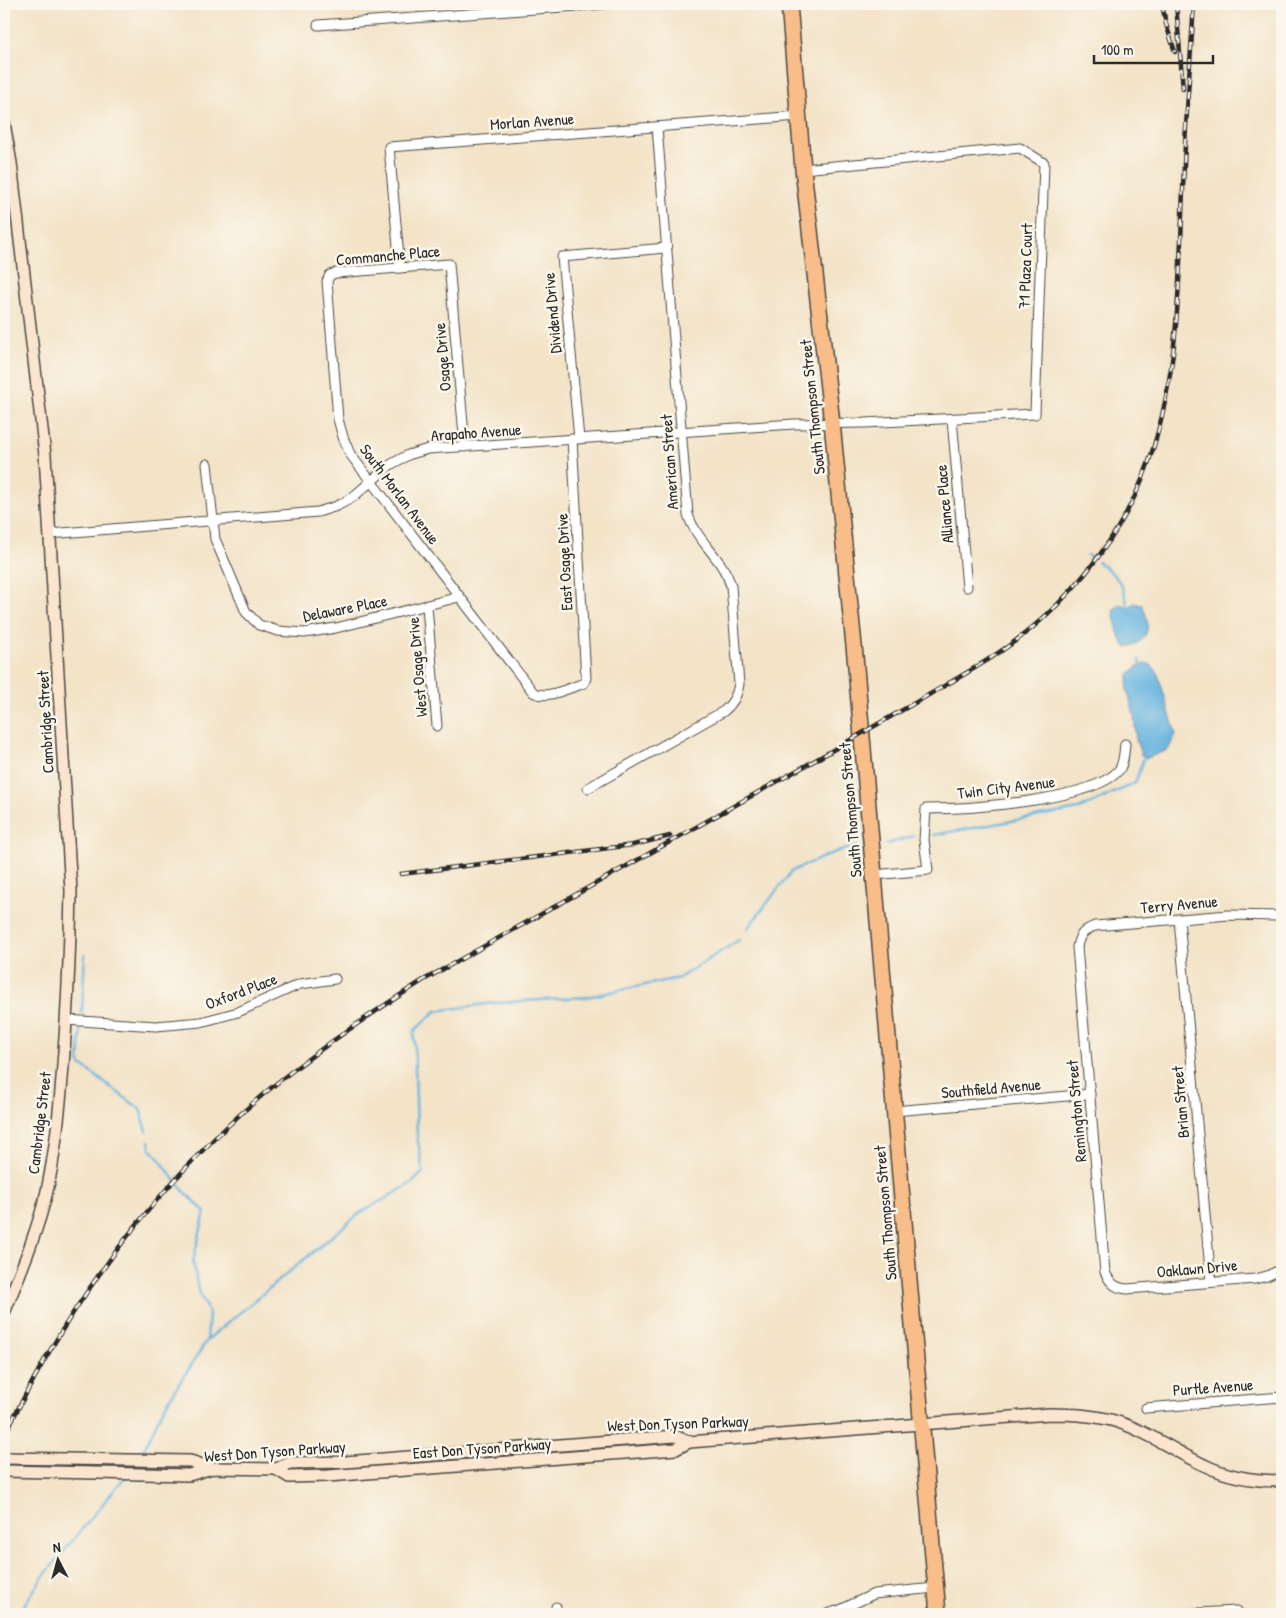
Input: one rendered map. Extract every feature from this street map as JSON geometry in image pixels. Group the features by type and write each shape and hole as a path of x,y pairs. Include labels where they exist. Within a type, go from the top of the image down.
{"highway":[{"name":"South Thompson Street","path":"789,4 802,168 832,424 854,646 920,1424 938,1614"}],"main road":[{"name":"Cambridge Street","path":"4,123 12,172 44,445 71,891 66,1020 56,1136 47,1191 33,1240 4,1313"},
{"name":"West Don Tyson Parkway","path":"4,1472 189,1475 212,1468 276,1470 290,1463 345,1462 675,1436 689,1442 1050,1414 1080,1415 1112,1420 1140,1431 1206,1466 1237,1477 1282,1481"},
{"path":"4,1458 190,1461 212,1468"}],"street":[{"path":"318,25 604,4"},
{"name":"Morlan Avenue","path":"400,268 389,147 799,116"},
{"name":"American Street","path":"588,788 724,711 733,703 738,694 739,684 731,586 728,574 692,528 688,515 657,127"},
{"name":"71 Plaza Court","path":"802,168 1020,148 1044,164 1035,414 832,424"},
{"name":"Dividend Drive","path":"576,439 562,257 666,248"},
{"name":"Commanche Place","path":"330,275 449,264"},
{"name":"Osage Drive","path":"449,264 465,447"},
{"name":"South Morlan Avenue","path":"330,275 328,281 338,419 342,438 350,454 371,482 533,692 538,695"},
{"name":"Alliance Place","path":"952,419 966,587"},
{"name":"Arapaho Avenue","path":"50,534 318,512 337,506 353,497 390,465 408,455 428,449 682,430 794,424 832,424"},
{"name":"East Osage Drive","path":"538,695 544,695 584,683 586,678 576,439"},
{"name":"Delaware Place","path":"207,464 215,538 246,612 259,625 278,631 304,632 336,628 459,597"},
{"name":"West Osage Drive","path":"427,606 437,726"},
{"name":"Twin City Avenue","path":"874,875 928,870 924,840 926,809 972,807 1042,800 1091,786 1112,777 1120,769 1124,759 1125,744"},
{"name":"Terry Avenue","path":"1081,934 1095,926 1236,914 1282,916"},
{"name":"Brian Street","path":"1179,919 1211,1282"},
{"name":"Remington Street","path":"1081,934 1077,947 1105,1272 1112,1285"},
{"name":"Oxford Place","path":"66,1020 156,1026 201,1022 238,1012 300,984 335,979"},
{"name":"Southfield Avenue","path":"894,1111 1090,1094"},
{"name":"Oaklawn Drive","path":"1112,1285 1127,1289 1255,1279 1282,1269"},
{"name":"Purtle Avenue","path":"1146,1408 1282,1397"},
{"path":"827,1614 874,1594 935,1588"},
{"path":"1178,1614 1237,1611 1238,1614"}],"water":[{"path":"1134,603 1142,605 1147,619 1147,631 1140,641 1126,647 1119,634 1113,610 1119,604 1129,607"},
{"path":"1150,664 1157,671 1176,734 1168,750 1147,758 1141,755 1136,740 1134,715 1127,689 1129,675 1136,667"}],"waterway":[{"path":"1087,555 1092,558"},
{"path":"1098,562 1119,581 1128,609"},
{"path":"1140,660 1141,668"},
{"path":"933,835 1079,809 1135,783 1145,755"},
{"path":"887,844 914,836"},
{"path":"747,929 792,871 833,853 857,846"},
{"path":"139,1457 162,1411 207,1340 360,1213 412,1183 423,1172 417,1135 414,1031 436,1011 493,1003 587,997 679,978 739,940"},
{"path":"82,1013 85,954"},
{"path":"81,1030 79,1061 81,1065 140,1109 147,1131"},
{"path":"149,1141 150,1147 182,1189 205,1212 193,1261 198,1290 209,1314 207,1340"},
{"path":"18,1614 42,1578 124,1478"}],"railway":[{"path":"1162,4 1175,52"},
{"path":"1176,4 1183,89"},
{"path":"4,1436 64,1327 128,1235 199,1155 277,1083 348,1030 422,981 812,762 988,659 1015,641 1041,620 1087,572 1125,515 1144,475 1156,441 1171,370 1178,298 1194,4"},
{"path":"401,874 633,845 670,836"}]}
